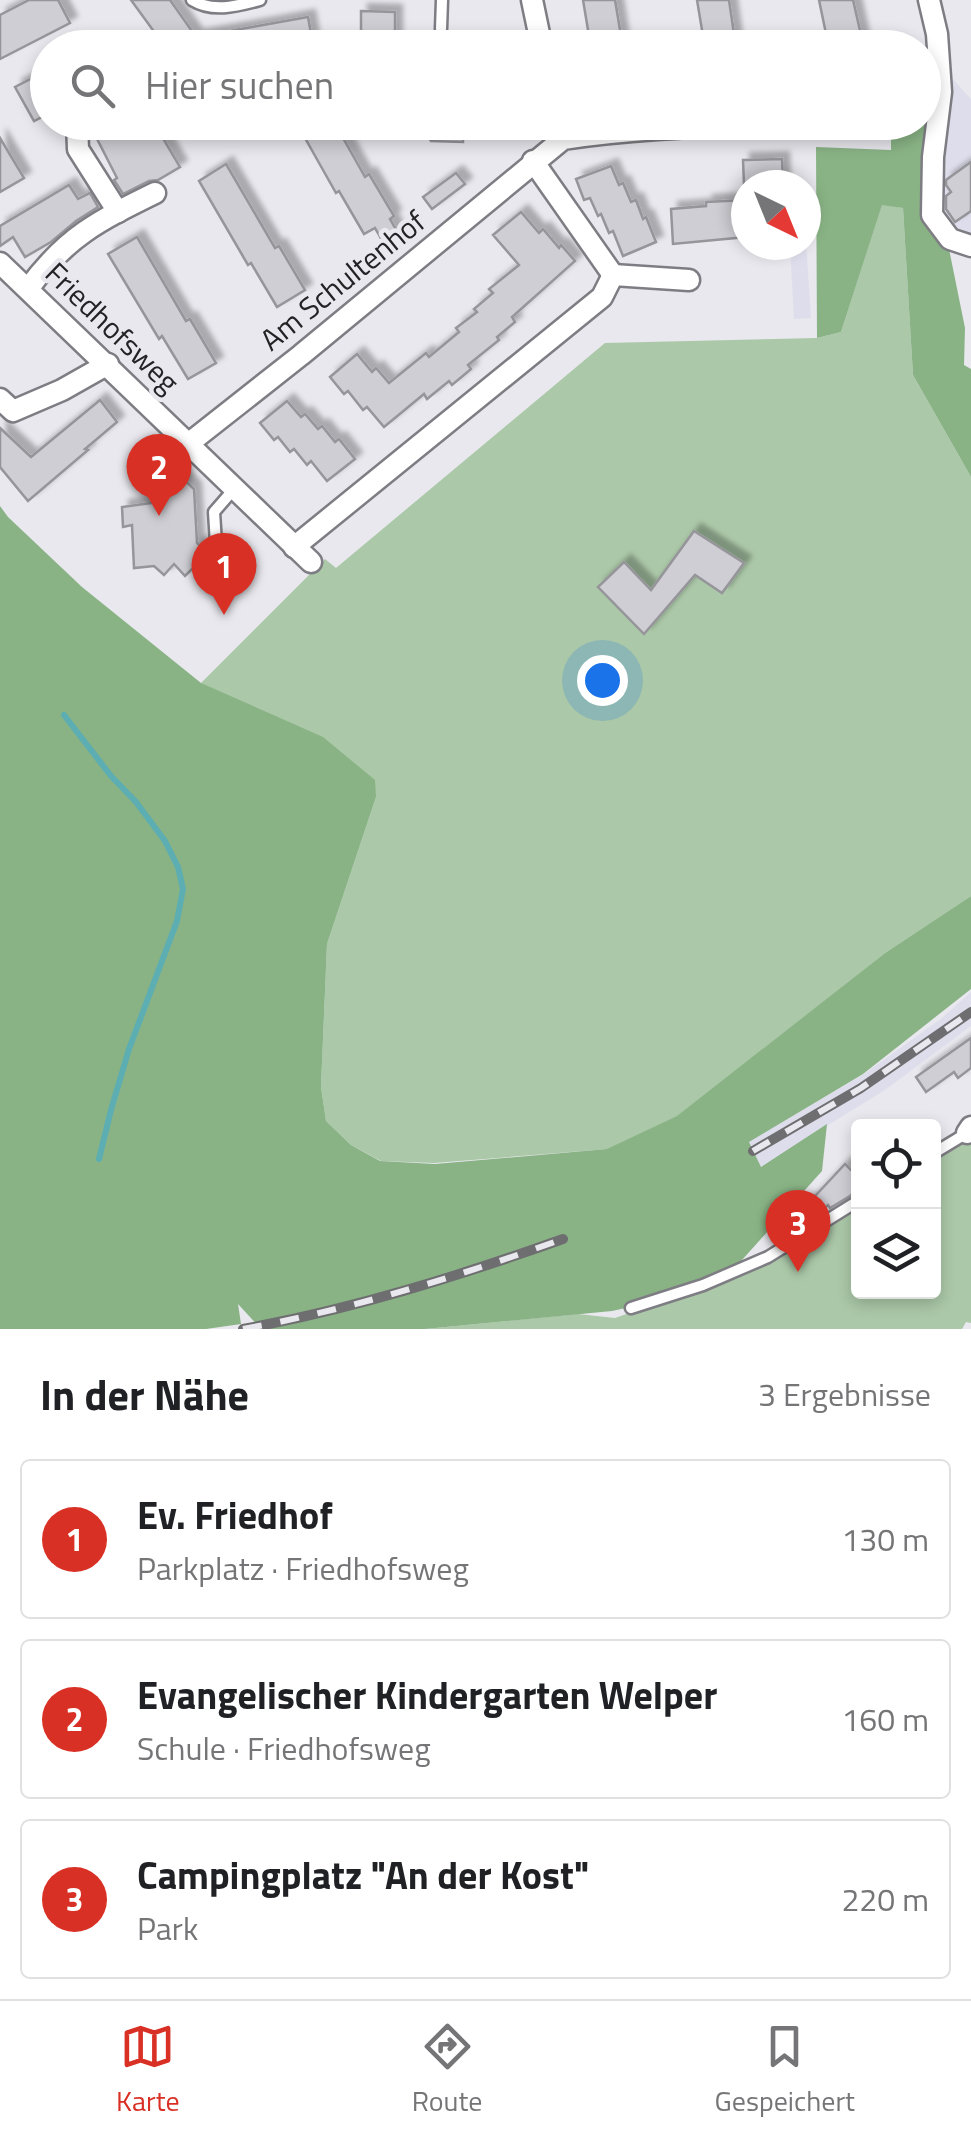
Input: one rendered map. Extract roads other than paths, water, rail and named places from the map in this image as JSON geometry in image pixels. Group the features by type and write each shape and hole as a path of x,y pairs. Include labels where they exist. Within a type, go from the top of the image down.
{"street":[{"path":"532,0 538,30"},
{"path":"929,0 936,30"},
{"path":"78,140 78,149 118,212"},
{"name":"Am Schultenhof","path":"188,444 533,162 553,140"},
{"path":"934,140 932,215 950,239 971,246"},
{"path":"533,162 614,275"},
{"path":"28,289 70,241 155,194"},
{"name":"Friedhofsweg","path":"0,264 312,562"},
{"path":"614,275 689,280"},
{"path":"294,547 602,297 614,275"},
{"path":"0,398 12,411 62,390 108,364"}],"lane":[{"path":"192,0 210,8 260,0"},
{"path":"441,30 442,0"},
{"path":"217,559 214,512 234,489"},
{"path":"941,1149 969,1130"},
{"path":"631,1308 703,1285 768,1257 851,1205"}],"waterway":[{"path":"64,715 165,841 178,867 183,889 177,921 129,1049 99,1159"}],"railway":[{"path":"753,1151 861,1088 971,1012"},
{"path":"243,1329 405,1290 563,1239"}],"place":[{"name":"Evangelischer Kindergarten Welper","path":"159,516"},
{"name":"Ev. Friedhof","path":"224,615"},
{"name":"Campingplatz \"An der Kost\"","path":"798,1272"}]}
